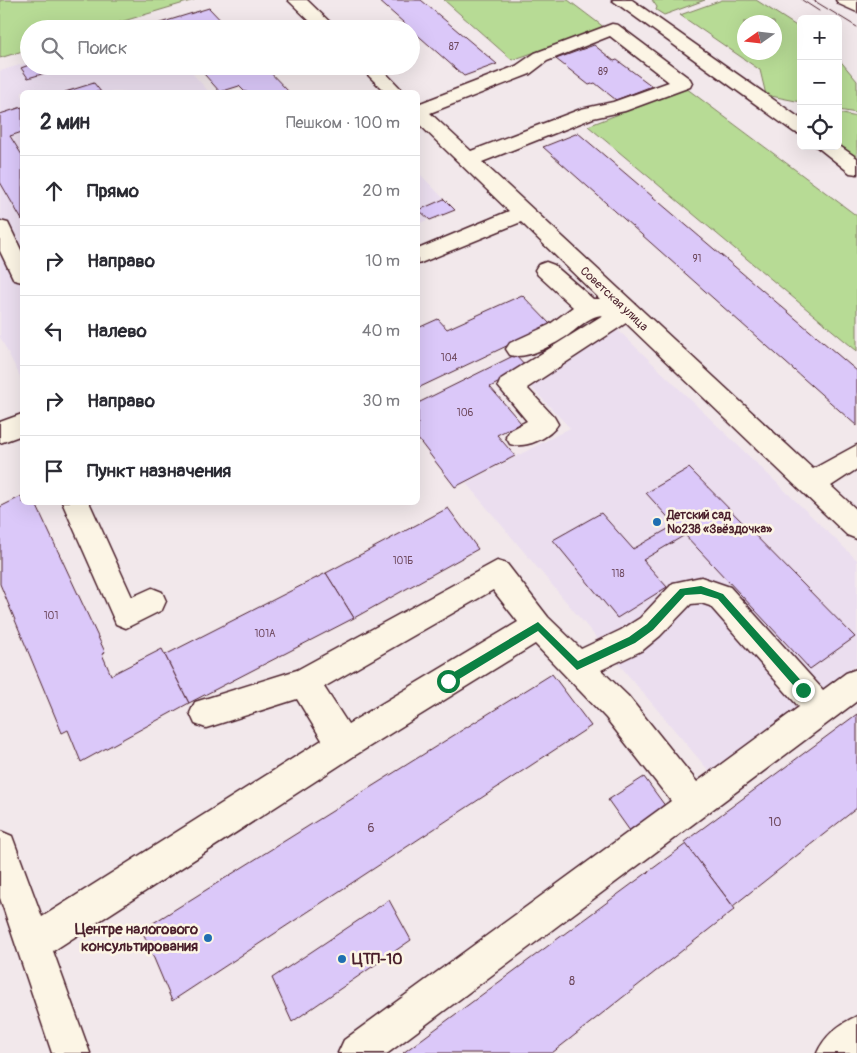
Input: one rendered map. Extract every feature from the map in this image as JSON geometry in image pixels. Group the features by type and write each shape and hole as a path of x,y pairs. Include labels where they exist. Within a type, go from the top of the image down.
{"street":[{"path":"298,0 319,20"},
{"path":"621,0 797,125"},
{"path":"845,0 857,7"},
{"path":"420,111 523,70 541,56 612,29 683,83 618,107 588,113 467,160"},
{"path":"374,75 385,90"},
{"name":"Советская улица","path":"420,114 857,527"},
{"path":"832,150 857,168"},
{"path":"420,256 523,212"},
{"path":"0,228 20,263"},
{"path":"546,270 588,308"},
{"path":"518,349 557,331 588,308 624,308"},
{"path":"519,437 545,424 510,386 624,308"},
{"path":"0,433 20,425"},
{"path":"810,484 857,456"},
{"path":"76,505 126,615 152,601"},
{"path":"206,713 304,682 497,573 538,626 617,707 694,804"},
{"path":"577,666 632,640 650,627 683,592 701,590 720,596 821,710"},
{"path":"33,944 343,745 538,626"},
{"path":"304,682 343,745"},
{"path":"357,1053 857,683"},
{"path":"0,848 71,1053"},
{"path":"836,1053 857,1035"}],"shaded area":[{"path":"20,65 20,75 194,75 207,90 20,90 20,376 0,337 0,71"},
{"path":"420,174 444,199 420,209"},
{"path":"420,209 429,219 420,223"},
{"name":"Детский сад №238 «Звёздочка»","path":"618,330 857,560 857,665 709,771 466,483 570,428 532,388 533,382"}],"green space":[{"path":"0,0 194,0 127,20 20,20 20,52 0,58"},
{"path":"444,0 568,0 605,28 512,60"},
{"path":"652,0 705,0 664,15 656,10 657,7"},
{"path":"722,0 756,0 779,15 737,15 737,54 680,15"},
{"path":"782,17 797,26 797,101 766,95 760,70 745,60 782,60"},
{"path":"842,63 857,81 857,113 842,111"},
{"path":"686,88 857,216 857,351 588,126"},
{"path":"842,114 857,117 857,161 842,149"}],"building":[{"path":"378,0 421,0 497,64 464,76 420,37 420,20 401,20"},
{"path":"209,8 220,20 170,20"},
{"path":"594,45 614,61 617,60 652,86 616,100 595,83 589,85 556,59"},
{"path":"26,75 38,75 28,78"},
{"path":"205,75 273,75 287,90 243,90 239,86 226,90 218,90"},
{"path":"94,83 99,90 71,90"},
{"path":"20,108 20,133 10,136 20,152 20,217 0,182 0,114"},
{"path":"578,133 857,371 857,426 543,147"},
{"path":"444,199 455,210 430,220 420,210"},
{"path":"522,295 551,325 420,387 420,327 438,319 447,329"},
{"path":"515,355 527,368 490,387 521,423 497,435 515,456 455,487 420,442 420,402"},
{"path":"689,468 855,637 810,669 685,535 643,560 667,587 617,618 553,540 601,513 633,549 675,525 646,493"},
{"path":"20,497 20,505 36,505 105,652 102,654 111,675 162,649 189,703 81,762 68,730 62,733 0,584 0,507"},
{"path":"448,508 478,549 354,618 326,573"},
{"path":"326,573 354,618 189,703 165,655"},
{"path":"552,674 591,726 172,1001 142,930"},
{"path":"857,714 857,808 733,906 684,842"},
{"path":"644,777 666,807 630,831 608,800"},
{"path":"686,844 735,909 552,1053 403,1053"},
{"name":"ЦТП-10","path":"389,900 411,940 292,1022 272,978"}],"tram line":[{"path":"802,0 819,11"},
{"path":"813,0 857,27"}],"place":[{"name":"Детский сад №238 «Звёздочка»","path":"657,522"},
{"name":"Центре налогового консультирования","path":"208,938"},
{"name":"ЦТП-10","path":"342,959"}],"route":[{"path":"448,681 538,626 577,666 632,640 650,627 683,592 701,590 720,596 803,690"}]}
